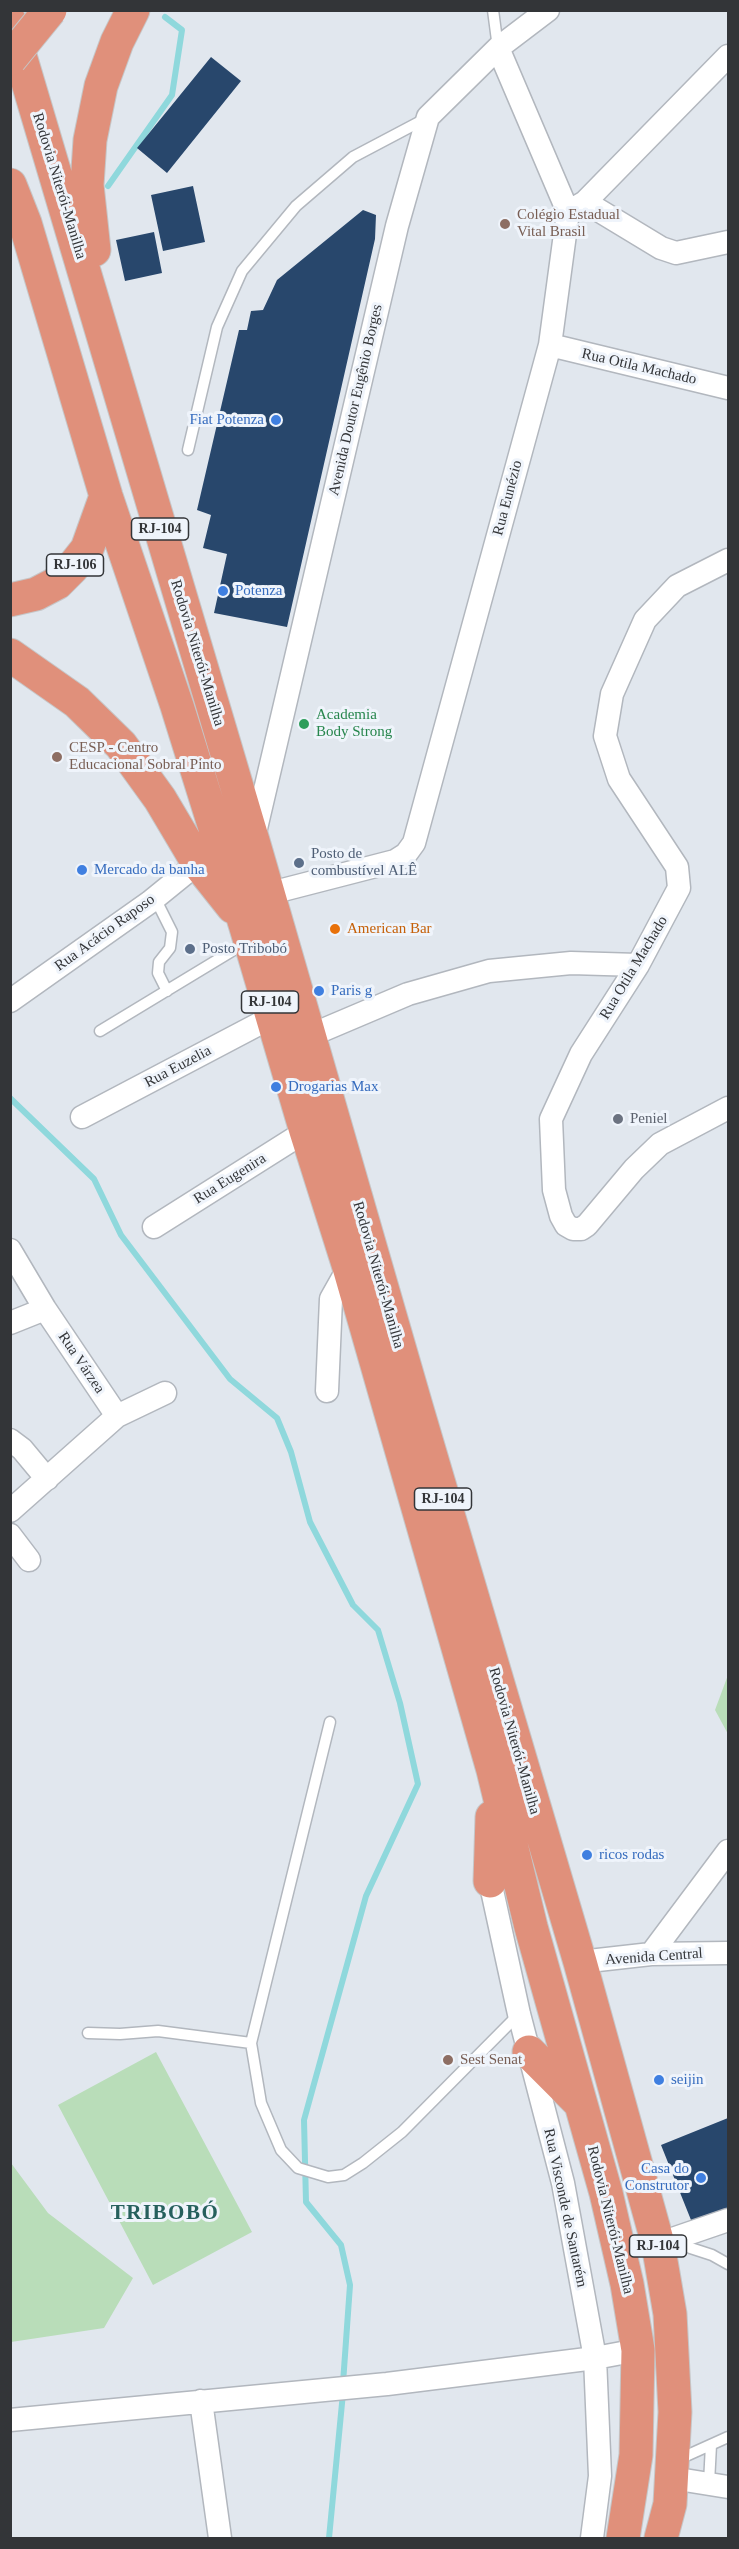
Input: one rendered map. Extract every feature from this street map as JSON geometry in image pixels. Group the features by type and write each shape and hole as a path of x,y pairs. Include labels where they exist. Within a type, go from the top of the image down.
{"highway":[{"path":"10,23 22,10"},
{"path":"10,59 50,10"},
{"path":"103,332 87,185 90,140 101,86 117,42 133,10"},
{"name":"Rodovia Niterói-Manilha","path":"10,23 253,841 664,2243 675,2412 671,2481 661,2538"},
{"name":"Rodovia Niterói-Manilha","path":"10,185 25,223 106,496 173,695 248,932 306,1131 349,1267 493,1770 531,1927 606,2193 627,2284 638,2350 636,2455 623,2538"},
{"name":"RJ-106","path":"10,600 36,594 57,583 72,568 87,549 106,496"},
{"path":"10,655 76,702 121,745 160,799 198,863 248,932"},
{"path":"490,1881 493,1770"},
{"path":"528,2052 579,2102"}],"street":[{"name":"Avenida Doutor Eugênio Borges","path":"253,841 397,226 428,117 498,48 548,10"},
{"path":"498,48 577,207 676,253 729,242"},
{"path":"577,207 729,56"},
{"name":"Rua Eunézio","path":"267,894 395,861 406,854 414,843 550,345 577,207"},
{"name":"Rua Otila Machado","path":"550,345 729,388"},
{"name":"Rua Otila Machado","path":"729,560 677,586 645,620 612,694 605,736 619,780 677,867 680,888 638,965 581,1054 551,1119 554,1190 561,1216 566,1225 573,1229 581,1229 587,1225 634,1169 660,1144 729,1108"},
{"name":"Rua Acácio Raposo","path":"10,1001 155,898 198,863"},
{"path":"309,1036 408,994 489,971 571,963 638,965"},
{"name":"Rua Euzelia","path":"82,1117 274,1016"},
{"name":"Rua Eugenira","path":"154,1227 306,1131"},
{"name":"Rua Várzea","path":"10,1250 45,1309 117,1416"},
{"path":"327,1392 331,1299 349,1267"},
{"path":"10,1323 45,1309"},
{"path":"10,1511 117,1416 165,1393"},
{"path":"10,1440 22,1449 47,1479"},
{"path":"10,1535 29,1560"},
{"path":"651,1954 729,1851"},
{"name":"Rua Visconde de Santarém","path":"490,1881 528,2052 563,2183 595,2358 600,2476 592,2538"},
{"name":"Avenida Central","path":"580,1962 651,1954 729,1953"},
{"path":"664,2243 729,2220"},
{"path":"10,2420 387,2384 595,2358 638,2350"},
{"path":"201,2401 220,2538"},
{"path":"671,2481 719,2485"}],"lane":[{"path":"493,10 498,48"},
{"path":"188,450 217,327 242,271 296,206 353,157 428,117"},
{"path":"155,898 172,932 170,948 159,962 158,973 167,991"},
{"path":"99,1031 167,991 248,932"},
{"path":"330,1722 251,2043 261,2103 280,2150 298,2168 328,2176 344,2175 402,2132 519,2014"},
{"path":"88,2032 120,2034 158,2031 251,2043"},
{"path":"664,2243 712,2255 729,2264"},
{"path":"674,2538 671,2481 711,2445 729,2437"},
{"path":"711,2445 719,2485"}],"green space":[{"path":"728,1675 728,1734 715,1710"},
{"path":"156,2052 252,2232 153,2285 58,2105"},
{"path":"11,2163 48,2213 133,2278 104,2328 11,2342"}],"building":[{"path":"211,57 241,81 167,173 137,148"},
{"path":"193,186 205,242 163,251 151,195"},
{"name":"Fiat Potenza","path":"363,210 376,215 375,239 287,627 214,613 227,554 203,548 211,515 197,510 239,330 247,330 251,311 263,310 277,280"},
{"path":"154,232 162,273 125,281 116,240"},
{"name":"Casa do Construtor","path":"728,2118 728,2210 693,2225 661,2145"}],"waterway":[{"path":"108,186 172,95 182,30 165,17"},
{"path":"10,1098 94,1179 121,1235 230,1379 277,1418 291,1452 310,1522 353,1605 378,1630 400,1703 418,1784 366,1896 304,2120 306,2202 341,2245 350,2285 343,2383"},
{"path":"329,2538 343,2393"}],"place":[{"name":"Colégio Estadual Vital Brasil","path":"505,224"},
{"name":"Fiat Potenza","path":"276,420"},
{"name":"Potenza","path":"223,591"},
{"name":"Academia Body Strong","path":"304,724"},
{"name":"CESP - Centro Educacional Sobral Pinto","path":"57,757"},
{"name":"Posto de combustível ALÊ","path":"299,863"},
{"name":"Mercado da banha","path":"82,870"},
{"name":"American Bar","path":"335,929"},
{"name":"Posto Tribobó","path":"190,949"},
{"name":"Paris g","path":"319,991"},
{"name":"Drogarias Max","path":"276,1087"},
{"name":"Peniel","path":"618,1119"},
{"name":"ricos rodas","path":"587,1855"},
{"name":"Sest Senat","path":"448,2060"},
{"name":"seijin","path":"659,2080"},
{"name":"Casa do Construtor","path":"701,2178"}],"district":[{"name":"TRIBOBÓ","path":"165,2214"}]}
